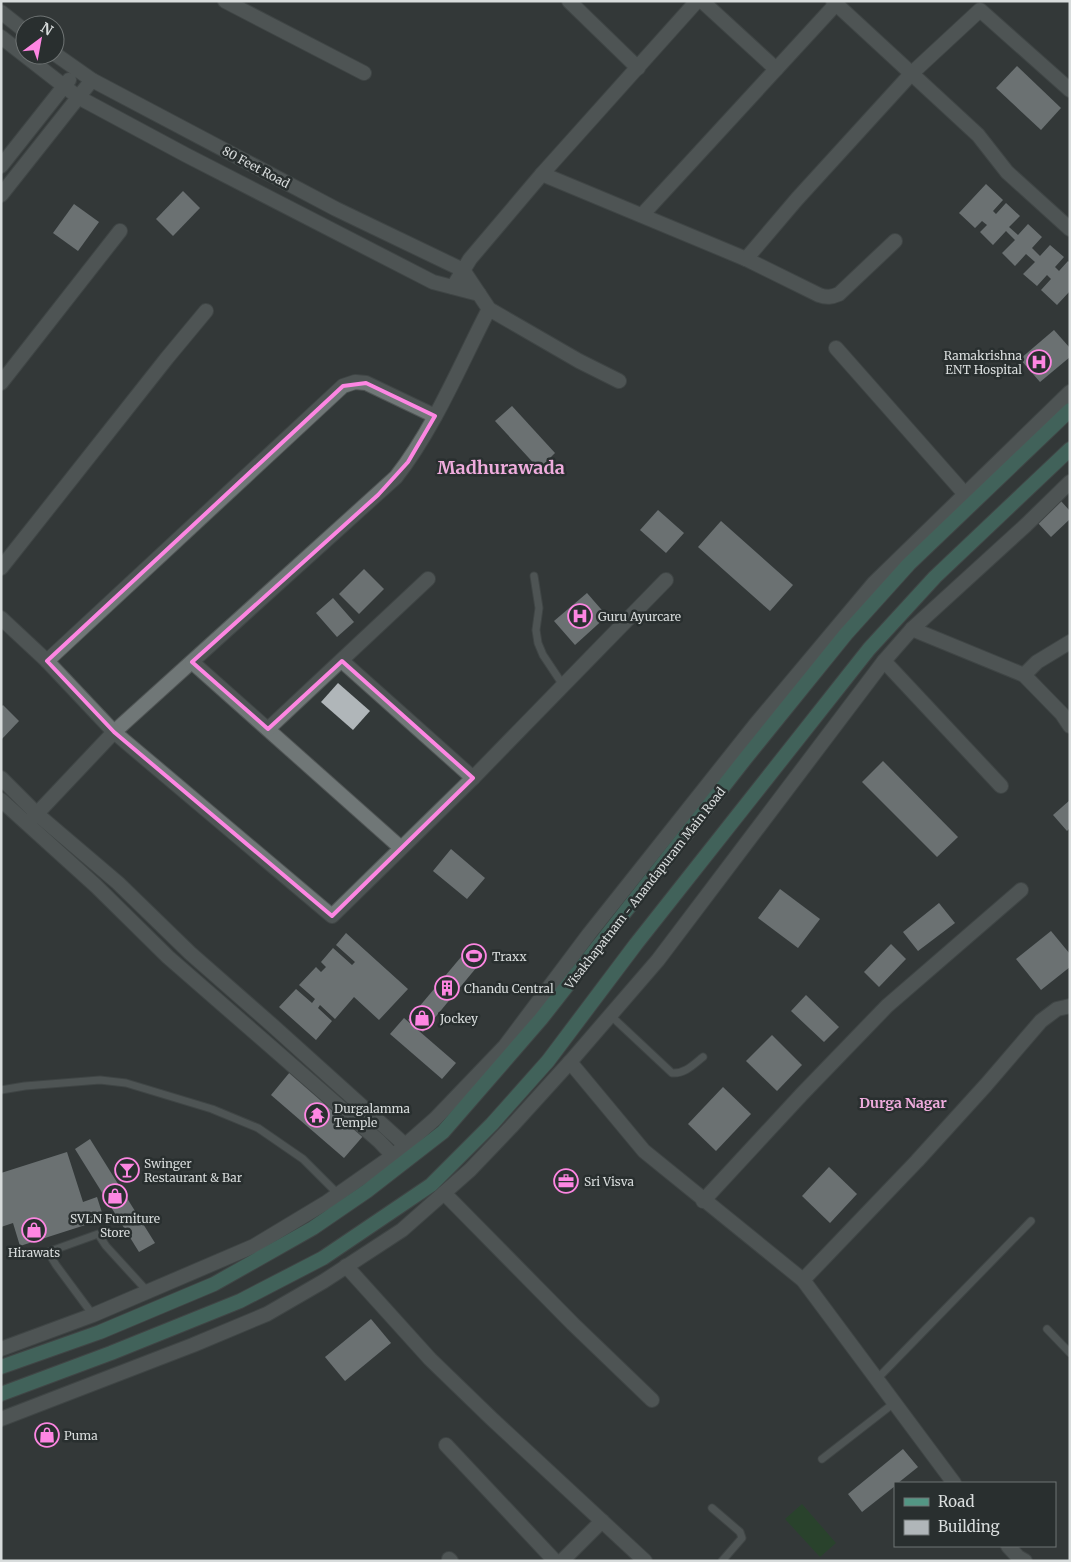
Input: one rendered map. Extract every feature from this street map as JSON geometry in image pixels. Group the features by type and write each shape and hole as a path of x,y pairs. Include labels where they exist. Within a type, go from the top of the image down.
{"main road":[{"name":"Visakhapatnam - Anandapuram Main Road","path":"1,1366 100,1332 214,1284 313,1228 367,1191 403,1160 443,1132 542,1020 745,759 846,634 909,564 1070,410"},
{"path":"1,1394 112,1354 240,1301 323,1258 430,1185 492,1124 548,1061 636,944 869,649 935,577 1070,449"}],"street":[{"path":"226,1 364,73"},
{"path":"569,1 638,68"},
{"path":"453,287 479,248 542,174 697,1"},
{"path":"702,1 776,69"},
{"path":"642,215 834,3 978,135 1007,172 1070,229"},
{"path":"746,259 797,199 975,5 1070,90"},
{"path":"1,12 15,23"},
{"path":"1,37 78,97 186,155 433,282 479,294"},
{"name":"80 Feet Road","path":"65,62 92,80 336,209 463,270"},
{"path":"1,166 76,70"},
{"path":"1,195 92,80"},
{"path":"542,174 746,259 826,298 839,294 895,242"},
{"path":"1,383 120,231"},
{"path":"463,270 489,309 579,361 620,382"},
{"path":"27,824 114,732 396,477 408,462 435,416 489,309"},
{"path":"1,568 206,311"},
{"path":"836,348 964,493"},
{"path":"47,661 342,386 355,382 366,383 435,416"},
{"path":"403,1160 405,1146 435,1119 505,1046 589,934 755,724 874,583 964,493 1070,392"},
{"path":"1,1419 193,1345 267,1314 402,1230 470,1170 570,1062 658,960 884,661 912,629 1070,482"},
{"path":"268,729 428,579"},
{"path":"1,618 47,661 114,732 332,916 472,778 666,580"},
{"path":"912,629 1024,675 1062,714 1070,726"},
{"path":"1024,675 1038,662 1070,642"},
{"path":"342,661 472,778"},
{"path":"884,661 1001,786"},
{"path":"192,662 401,848"},
{"path":"1,778 37,814 118,883 190,953 405,1146"},
{"path":"1,800 96,886 168,957 403,1160"},
{"path":"704,1201 802,1094 887,1006 1021,890"},
{"path":"803,1280 930,1147 986,1086 1041,1021 1057,1009 1070,1006"},
{"path":"570,1062 644,1151 803,1280 953,1482"},
{"path":"1,1350 93,1315 254,1246 338,1194 403,1160"},
{"path":"444,1193 573,1324 652,1400"},
{"path":"346,1266 430,1359 645,1561"},
{"path":"446,1446 556,1561"},
{"path":"562,1561 602,1521"},
{"path":"1009,1547 1019,1560"}],"lane":[{"path":"534,576 539,608 536,630 538,643 543,655 563,685"},
{"path":"610,1016 672,1073 678,1074 686,1070 703,1057"},
{"path":"1,1090 25,1086 100,1080 126,1083 212,1109 258,1128 303,1159 338,1194"},
{"path":"877,1380 1031,1221"},
{"path":"93,1315 48,1252 98,1234 106,1246 148,1292"},
{"path":"1047,1329 1070,1353"},
{"path":"822,1459 894,1403"},
{"path":"712,1508 740,1532 742,1538 722,1561"}],"highlighted area":[{"path":"366,383 435,416 408,462 378,495 192,662 268,729 342,661 473,778 332,916 114,732 47,661 343,386"}],"green space":[{"path":"802,1504 836,1543 820,1557 785,1519"}],"building":[{"path":"1017,66 1061,108 1041,130 996,88"},
{"path":"986,184 1003,200 993,211 996,214 1006,203 1020,216 1009,227 1018,235 1028,224 1042,237 1032,248 1040,256 1050,245 1064,257 1055,267 1059,271 1068,261 1070,263 1070,291 1057,305 1041,290 1051,279 1047,275 1037,286 1023,274 1035,262 1026,254 1015,266 1002,253 1015,240 1006,231 993,245 980,232 987,225 982,221 975,228 959,213"},
{"path":"183,191 200,208 173,236 156,219"},
{"path":"74,204 99,222 78,251 53,233"},
{"path":"1054,330 1070,348 1070,357 1040,382 1020,359"},
{"path":"512,406 555,453 539,469 495,421"},
{"path":"1060,500 1070,511 1070,519 1051,537 1037,522"},
{"path":"658,510 684,533 666,553 640,530"},
{"path":"721,521 793,585 770,611 698,547"},
{"path":"364,569 384,589 359,614 339,594"},
{"path":"587,593 607,616 575,645 554,621"},
{"path":"333,598 354,622 337,637 316,613"},
{"path":"338,683 370,711 353,730 321,702"},
{"path":"3,705 19,721 1,740 1,707"},
{"path":"883,761 958,837 937,857 862,782"},
{"path":"1070,800 1070,828 1067,831 1053,815"},
{"path":"451,849 485,878 467,899 433,871"},
{"path":"780,889 820,919 798,948 758,918"},
{"path":"939,903 955,923 918,951 903,932"},
{"path":"1051,931 1070,954 1070,967 1041,990 1016,959"},
{"path":"346,933 408,989 379,1020 354,997 335,1019 320,1005 318,1008 332,1021 316,1040 279,1007 296,989 312,1003 315,999 299,985 316,967 321,972 326,967 321,962 333,948 352,965 355,962 336,945"},
{"name":"Chandu Central","path":"472,944 486,956 423,1032 408,1020"},
{"path":"891,944 906,959 879,987 864,972"},
{"path":"806,995 839,1027 824,1042 791,1011"},
{"path":"404,1018 456,1063 442,1079 390,1034"},
{"path":"772,1035 802,1065 777,1091 746,1061"},
{"name":"Durgalamma Temple","path":"290,1072 364,1135 344,1158 271,1095"},
{"path":"723,1087 751,1114 716,1151 688,1124"},
{"name":"SVLN Furniture Store","path":"90,1139 155,1243 139,1252 75,1149"},
{"path":"67,1152 83,1202 97,1197 104,1219 20,1246 13,1223 1,1227 1,1173"},
{"path":"829,1167 857,1194 830,1223 802,1196"},
{"path":"371,1319 391,1343 345,1381 325,1357"},
{"path":"903,1449 918,1467 899,1482 894,1482 894,1487 862,1512 848,1494"}],"place":[{"name":"Ramakrishna ENT Hospital","path":"1039,362"},
{"name":"Guru Ayurcare","path":"580,616"},
{"name":"Traxx","path":"474,956"},
{"name":"Chandu Central","path":"447,988"},
{"name":"Jockey","path":"422,1018"},
{"name":"Durgalamma Temple","path":"317,1115"},
{"name":"Swinger Restaurant & Bar","path":"127,1170"},
{"name":"Sri Visva","path":"566,1181"},
{"name":"SVLN Furniture Store","path":"115,1196"},
{"name":"Hirawats","path":"34,1230"},
{"name":"Puma","path":"47,1435"}],"district":[{"name":"Madhurawada","path":"501,467"},
{"name":"Durga Nagar","path":"903,1103"}]}
